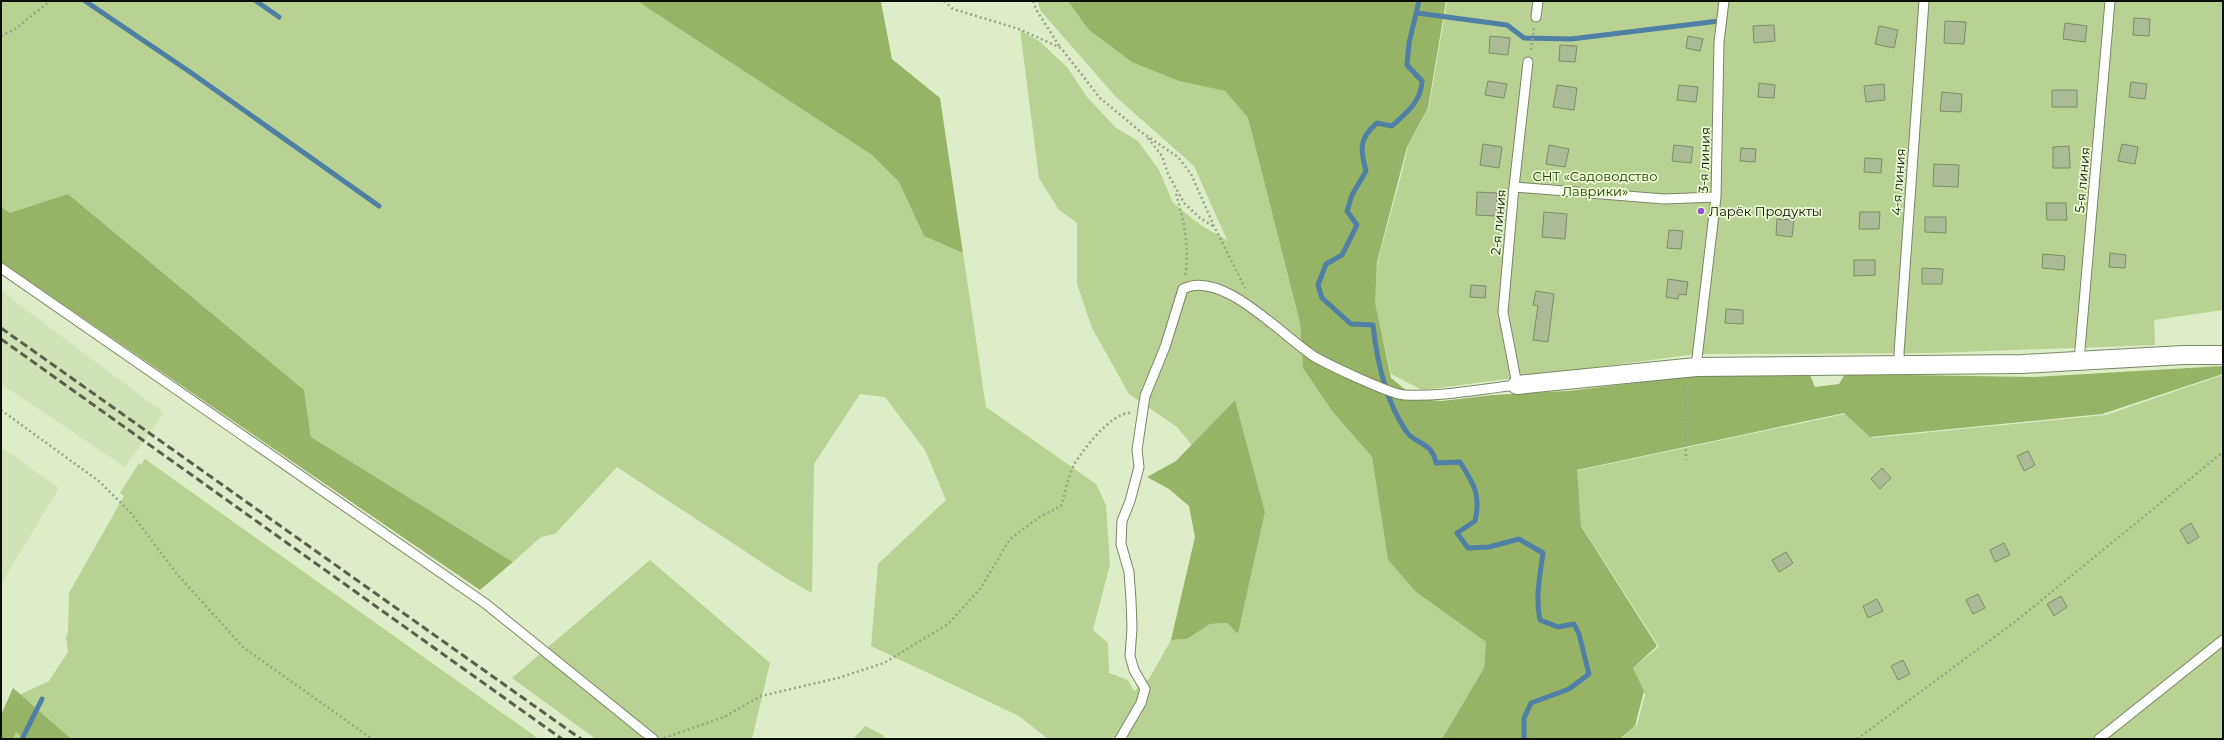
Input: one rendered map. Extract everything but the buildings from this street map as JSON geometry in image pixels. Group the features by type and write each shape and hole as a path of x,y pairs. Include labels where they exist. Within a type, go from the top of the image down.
{"street":[{"path":"1516,385 1691,367 2079,362 2183,355 2223,355"}],"lane":[{"path":"1536,17 1538,1"},
{"name":"3-я линия","path":"1691,367 1716,197 1719,42 1724,1"},
{"name":"4-я линия","path":"1900,365 1899,345 1924,1"},
{"name":"5-я линия","path":"2079,362 2110,1"},
{"name":"2-я линия","path":"1516,385 1503,312 1514,187 1528,62"},
{"path":"1514,187 1664,198 1716,197"},
{"path":"1,268 486,604 653,739"},
{"path":"1120,739 1141,703 1145,689 1134,670 1130,656 1132,628 1129,572 1120,544 1122,521 1130,501 1139,467 1137,450 1141,414 1148,384 1166,346 1183,290 1190,286 1208,286 1255,308 1315,357 1379,386 1403,395 1438,394 1516,385"},
{"path":"2099,739 2223,640"}],"path":[{"path":"1,36 16,29 50,1"},
{"path":"944,1 953,8 1019,29 1061,48"},
{"path":"1033,1 1037,11 1061,48 1100,98 1146,135 1178,157 1191,174 1214,226 1255,308"},
{"path":"1532,42 1533,35"},
{"path":"1146,135 1162,156 1176,191 1181,212 1188,258 1183,290"},
{"path":"1176,191 1184,203 1200,218 1214,226"},
{"path":"1686,460 1691,367"},
{"path":"1,410 100,482 131,513 177,574 243,647 372,739"},
{"path":"660,739 724,717 761,696 878,665 948,624 980,589 1010,539 1041,516 1061,506 1074,465 1105,425 1123,413 1141,414"},
{"path":"1857,739 2016,621 2223,452"}],"shaded area":[{"path":"1,291 164,413 125,467 1,384"},
{"path":"1,447 59,488 1,584"}],"green space":[{"path":"1,1 637,1 872,155 899,182 924,236 963,253 986,407 1096,484 1106,505 1110,564 1093,630 1108,643 1109,673 1128,680 1134,691 1149,679 1171,640 1187,639 1210,624 1227,623 1238,634 1265,512 1235,400 1192,445 1177,427 1129,394 1092,328 1077,284 1077,223 1059,210 1039,178 1020,30 1039,41 1067,67 1087,97 1115,127 1138,141 1159,170 1173,203 1202,226 1227,240 1194,166 1115,96 1040,10 1038,1 1068,1 1088,29 1179,81 1225,91 1248,118 1300,323 1303,368 1332,411 1372,457 1388,560 1416,592 1486,642 1484,668 1442,739 1048,739 1019,716 871,646 878,564 946,500 925,450 885,397 860,394 814,464 812,593 784,577 617,467 555,534 541,537 513,562 311,437 304,390 68,194 10,214 1,207"},
{"path":"637,1 881,2 892,59 940,98 963,253 924,236 899,182 872,155"},
{"path":"1068,1 1446,1 1428,108 1407,147 1377,262 1375,303 1391,378 1417,399 1442,401 1493,395 1568,391 1692,376 1810,375 1815,387 1839,384 1845,374 2034,377 2223,366 2223,374 2102,414 1870,437 1844,413 1577,470 1581,526 1657,646 1633,668 1644,691 1635,726 1620,739 1442,739 1484,668 1486,642 1416,592 1388,560 1372,457 1332,411 1303,368 1300,323 1248,118 1225,91 1179,81 1132,62 1088,29"},
{"name":"СНТ «Садоводство Лаврики»","path":"1447,1 2223,1 2223,310 2154,320 2155,345 1933,353 1697,354 1422,390 1391,374 1374,302 1378,260 1408,146 1429,107"},
{"path":"68,194 304,390 311,437 513,562 480,590 1,262 1,207 10,213"},
{"path":"2223,375 2223,739 1621,739 1637,725 1645,695 1633,668 1659,647 1581,525 1576,471 1845,414 1872,438 2106,415"},
{"path":"1235,400 1265,512 1238,634 1227,623 1210,624 1187,639 1171,640 1195,537 1189,506 1169,489 1147,477 1176,461"},
{"path":"145,459 539,739 1,739 15,697 49,681 68,652 66,637 68,632 69,593 124,496 120,493 139,463 141,465"},
{"path":"650,560 770,663 752,739 596,739 512,678"},
{"path":"13,688 71,739 24,739 16,732 13,739 1,739 1,715"},
{"path":"865,726 883,735 885,739 853,739"}],"waterway":[{"path":"85,1 190,72 379,206"},
{"path":"256,1 279,17"},
{"path":"1419,1 1409,43 1407,65 1422,81 1419,95 1412,106 1392,126 1377,123 1371,128 1364,139 1362,150 1366,171 1352,195 1347,211 1357,225 1342,255 1326,264 1318,285 1322,298 1351,324 1373,325 1377,353 1387,394 1406,431 1414,439 1431,451 1436,463 1460,462 1469,477 1477,497 1477,512 1475,521 1457,533 1468,548 1489,547 1519,539 1543,553 1538,595 1540,620 1558,627 1574,624 1579,634 1589,674 1569,689 1531,703 1524,718 1524,739"},
{"path":"1417,13 1507,25 1524,38 1571,39 1719,21"},
{"path":"22,739 42,699"}],"railway":[{"path":"1,328 581,739"},
{"path":"1,339 562,739"}],"place":[{"name":"Ларёк Продукты","path":"1701,211"}]}
